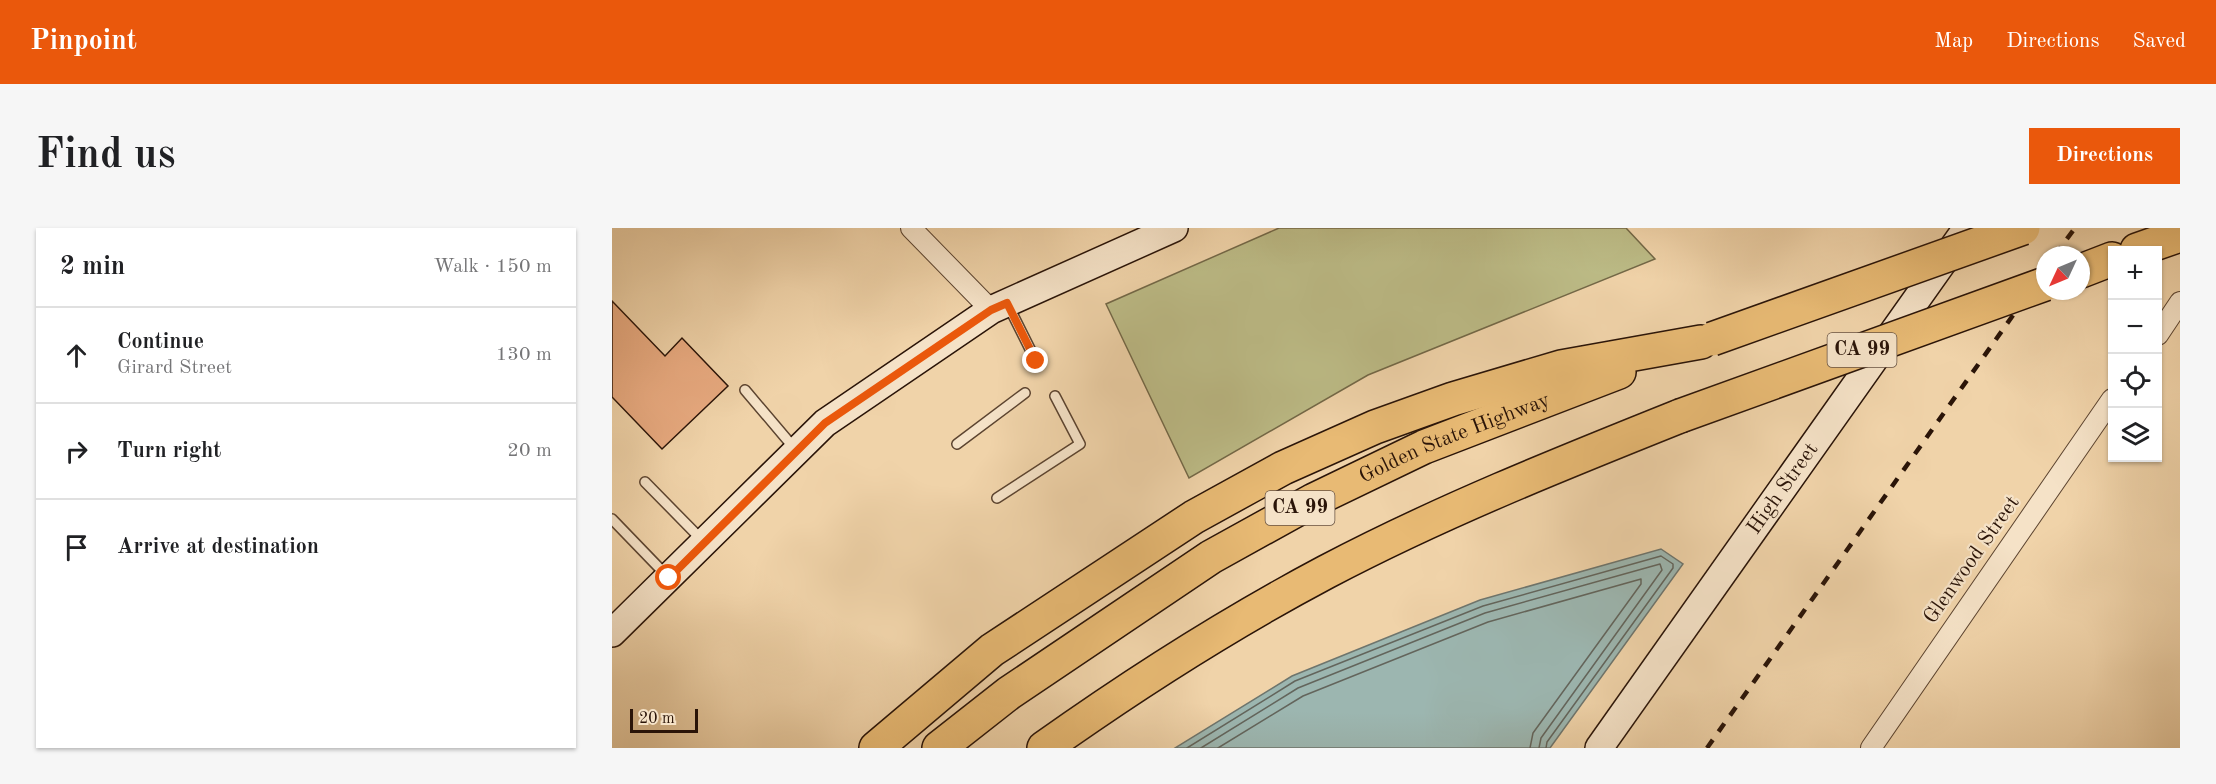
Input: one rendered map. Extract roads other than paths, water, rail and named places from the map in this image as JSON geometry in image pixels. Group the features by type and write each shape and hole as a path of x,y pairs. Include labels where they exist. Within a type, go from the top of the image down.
{"highway":[{"name":"Golden State Highway","path":"939,748 1009,693 1211,557 1314,500 1424,447 1707,340 2023,228"},
{"path":"2148,246 2180,235"},
{"path":"2090,268 2108,261"},
{"name":"CA 99","path":"1044,748 1100,708 1231,625 1326,572 1495,491 1680,416 2036,287"},
{"path":"876,748 993,650 1194,517 1283,468 1375,426 1453,399 1561,367 1707,340"}],"main road":[{"path":"612,633 825,423 999,307 1174,228"},
{"name":"High Street","path":"1599,748 1967,228"}],"street":[{"path":"911,228 999,307"},
{"path":"2162,327 2180,302"},
{"name":"Glenwood Street","path":"1871,748 2108,405"}],"lane":[{"path":"999,307 1036,361"},
{"path":"745,390 797,451"},
{"path":"957,444 1025,393"},
{"path":"997,498 1080,444 1055,396"},
{"path":"645,482 704,542"},
{"path":"612,519 669,578"}],"water":[{"path":"1661,549 1683,564 1550,748 1175,748 1292,676 1480,600"}],"railway":[{"path":"2062,246 2075,228"},
{"path":"1707,748 2036,283"}]}
